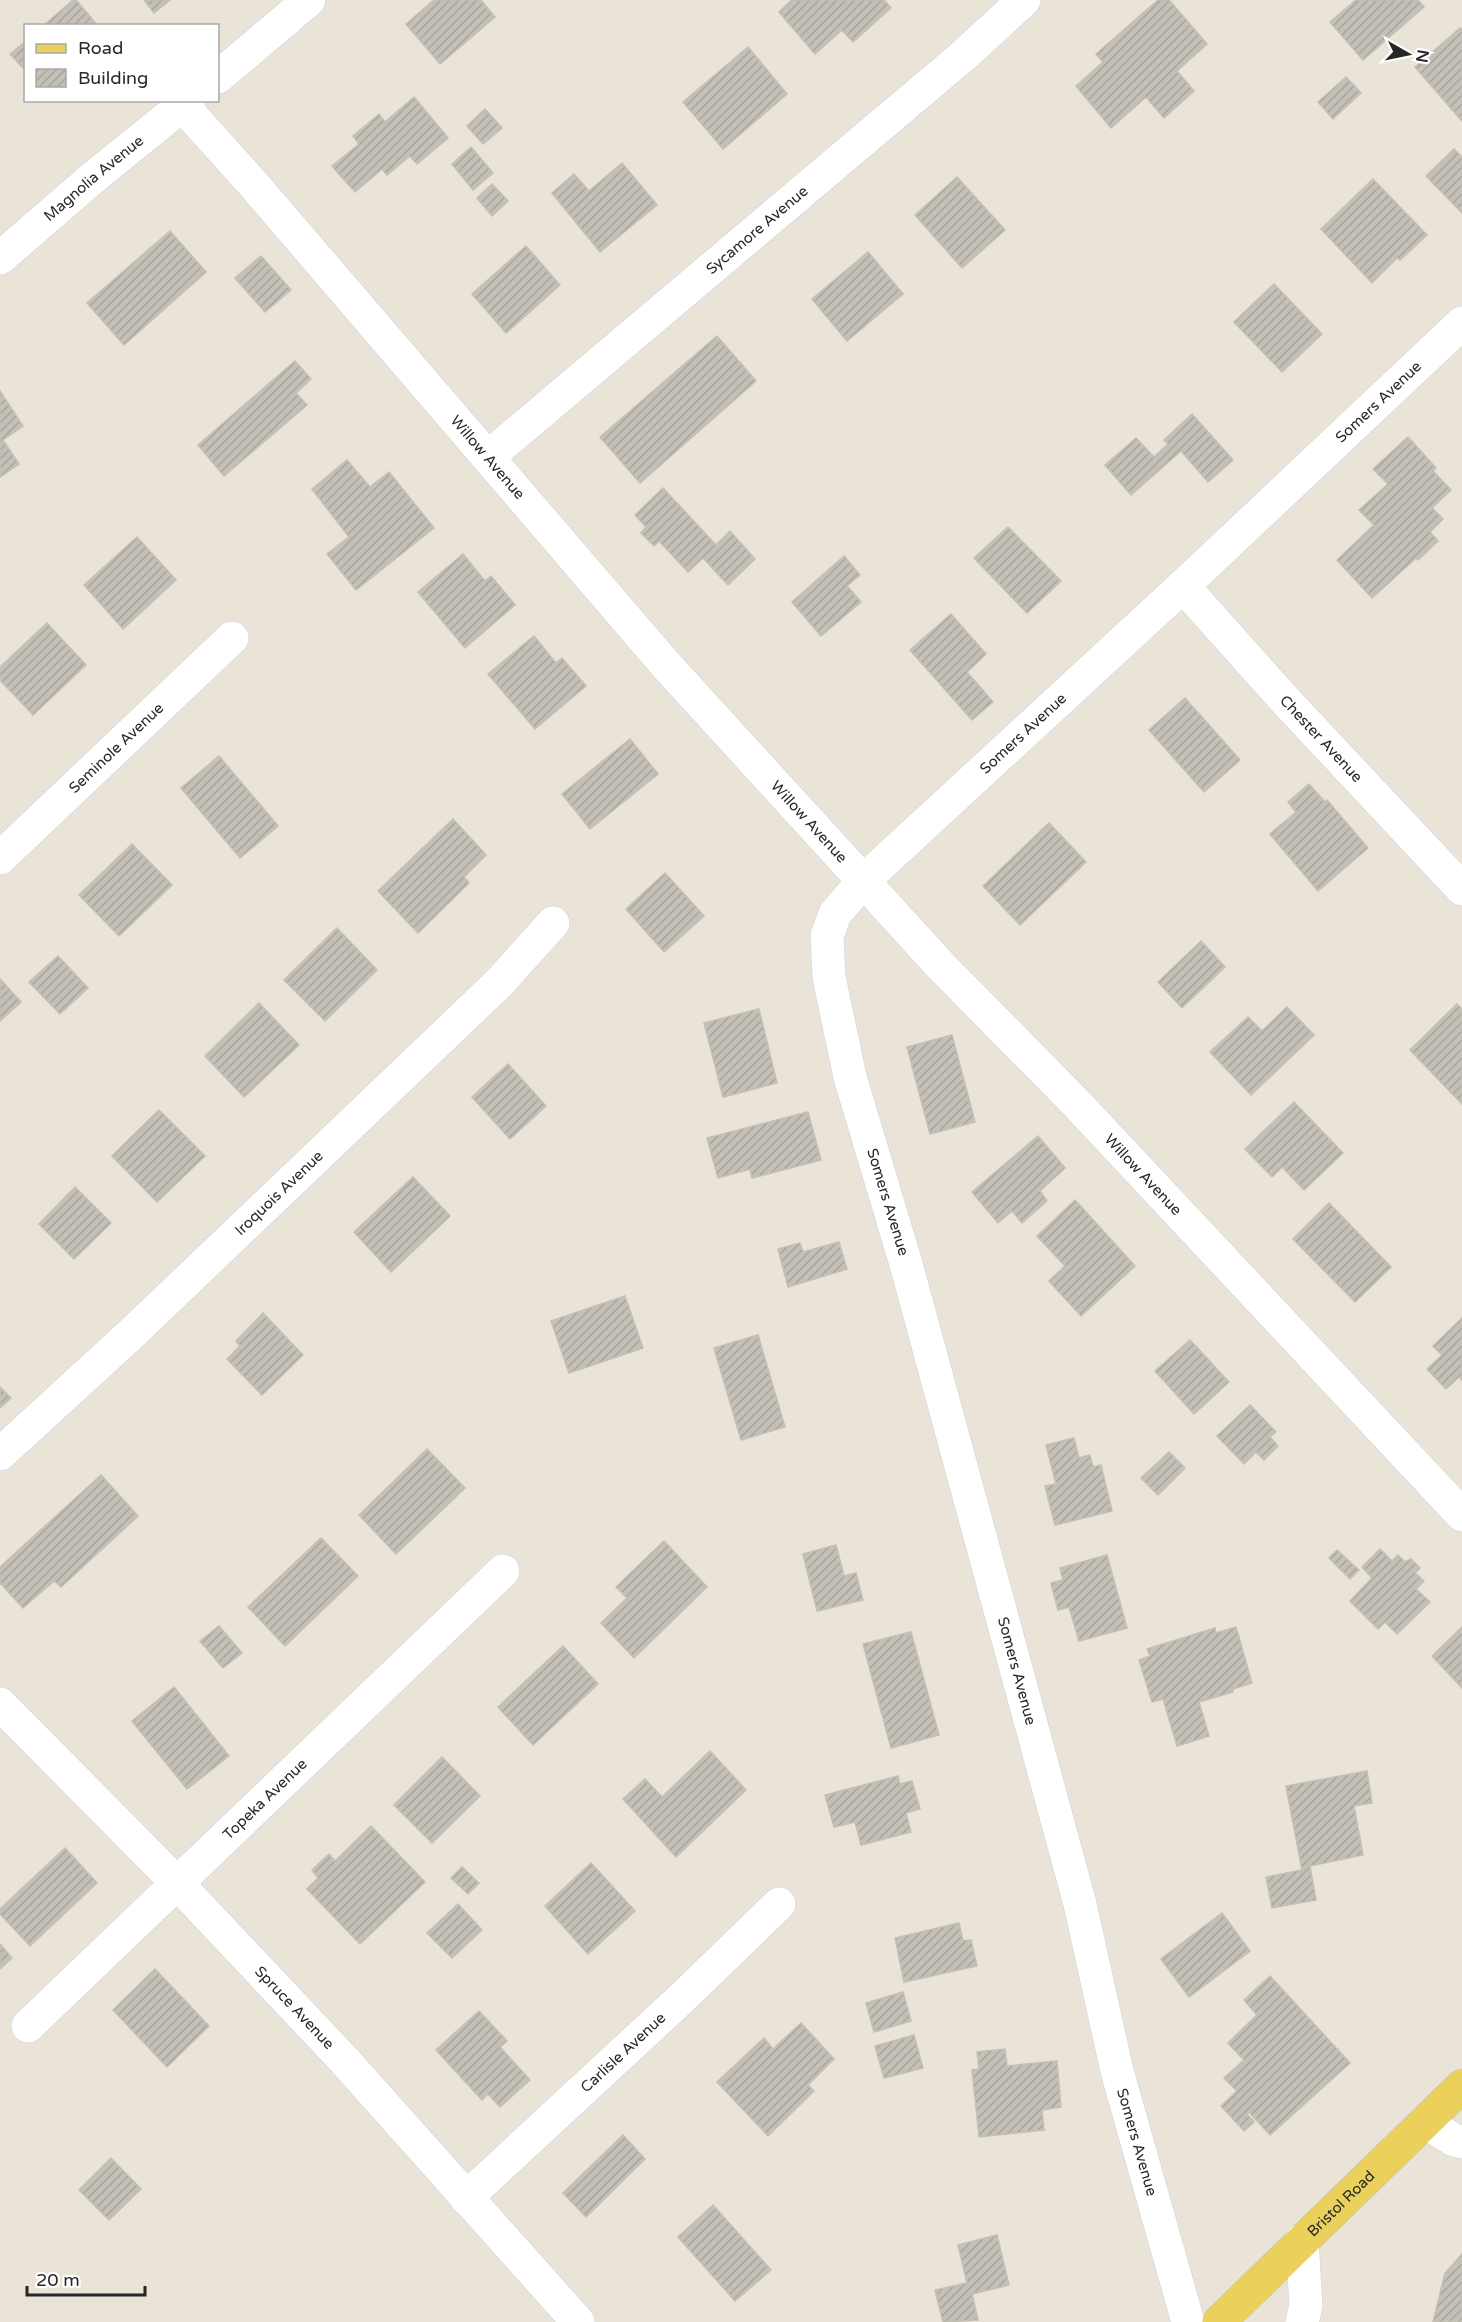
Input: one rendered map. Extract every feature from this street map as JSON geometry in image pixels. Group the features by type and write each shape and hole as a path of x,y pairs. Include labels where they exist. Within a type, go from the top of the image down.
{"main road":[{"name":"Bristol Road","path":"1219,2322 1462,2086"}],"street":[{"path":"219,76 309,0"},
{"name":"Sycamore Avenue","path":"488,457 963,56 1024,0"},
{"name":"Willow Avenue","path":"186,103 666,665 942,966 1093,1121 1462,1515"},
{"name":"Magnolia Avenue","path":"0,258 95,176 186,103"},
{"name":"Somers Avenue","path":"1188,2322 1118,2072 1068,1858 906,1264 850,1077 829,977 827,936 835,914 863,881 1183,586 1462,323"},
{"name":"Chester Avenue","path":"1183,586 1284,699 1462,889"},
{"name":"Seminole Avenue","path":"0,858 232,638"},
{"name":"Iroquois Avenue","path":"0,1454 130,1335 482,1000 553,923"},
{"name":"Topeka Avenue","path":"28,2026 503,1571"},
{"name":"Spruce Avenue","path":"0,1704 177,1883 344,2060 578,2322"},
{"name":"Carlisle Avenue","path":"466,2198 684,1996 779,1904"},
{"path":"1425,2122 1454,2140 1462,2142"},
{"path":"1302,2240 1306,2306 1302,2322"}],"building":[{"path":"73,0 76,0 96,24 45,24"},
{"path":"144,0 170,0 154,13"},
{"path":"434,0 481,0 495,17 440,64 406,24"},
{"path":"792,0 884,0 891,8 853,42 842,30 815,54 779,12"},
{"path":"1158,0 1169,0 1207,44 1177,71 1194,91 1164,118 1146,97 1111,128 1076,86 1103,62 1096,54"},
{"path":"1356,0 1418,0 1424,7 1363,60 1330,22"},
{"path":"1460,28 1462,30 1462,121 1415,67"},
{"path":"24,43 24,69 10,54"},
{"path":"748,47 787,94 723,149 683,102"},
{"path":"1346,77 1361,93 1333,119 1318,102"},
{"path":"414,97 448,138 417,164 410,156 387,175 382,169 355,192 332,166 359,144 353,136 379,114 385,122"},
{"path":"485,109 502,128 483,144 467,126"},
{"path":"471,147 493,173 473,190 452,164"},
{"path":"1454,149 1462,157 1462,213 1426,176"},
{"path":"622,163 657,205 600,252 552,193 574,174 589,191"},
{"path":"957,177 1005,230 962,268 915,215"},
{"path":"1373,179 1427,235 1400,260 1397,258 1372,283 1321,229"},
{"path":"492,184 508,201 492,216 477,198"},
{"path":"170,231 206,272 124,345 87,303"},
{"path":"526,246 560,285 506,333 472,294"},
{"path":"868,252 903,294 847,341 812,299"},
{"path":"261,256 291,290 265,312 235,278"},
{"path":"1274,284 1322,334 1282,372 1234,322"},
{"path":"717,336 756,381 640,483 600,437"},
{"path":"295,361 311,379 296,393 307,405 224,476 198,445"},
{"path":"0,391 23,426 3,440 19,464 0,477"},
{"path":"1192,414 1233,460 1208,482 1181,451 1131,495 1105,465 1136,438 1154,457 1168,444 1164,440"},
{"path":"1408,437 1436,468 1433,471 1451,490 1432,508 1443,519 1430,532 1438,541 1372,598 1337,560 1374,525 1359,510 1388,484 1373,469"},
{"path":"347,460 370,487 389,472 434,528 356,590 327,554 349,537 312,489"},
{"path":"663,488 716,545 730,531 755,559 728,585 703,558 688,572 659,541 654,546 641,533 646,527 635,515"},
{"path":"1008,527 1061,581 1027,613 974,558"},
{"path":"137,537 176,580 123,629 84,585"},
{"path":"463,554 485,581 491,576 515,605 465,648 418,592"},
{"path":"844,556 860,575 847,586 861,602 821,636 792,602"},
{"path":"951,614 986,654 967,672 993,702 972,720 910,650"},
{"path":"47,623 86,665 33,715 0,680 0,667"},
{"path":"534,636 556,663 562,658 586,686 535,729 488,674"},
{"path":"1185,698 1240,760 1204,792 1149,730"},
{"path":"630,739 658,774 590,829 562,794"},
{"path":"219,756 278,826 240,858 181,788"},
{"path":"1309,784 1325,802 1327,800 1368,848 1318,891 1270,834 1296,812 1288,802"},
{"path":"453,819 486,855 464,877 469,883 418,933 378,891"},
{"path":"1049,823 1086,862 1020,925 983,886"},
{"path":"132,844 172,885 119,936 79,895"},
{"path":"665,873 704,916 664,952 626,909"},
{"path":"337,928 377,970 325,1021 284,980"},
{"path":"1201,941 1225,967 1182,1008 1158,982"},
{"path":"58,956 88,988 60,1014 29,982"},
{"path":"0,979 21,1002 0,1021"},
{"path":"259,1003 299,1045 244,1097 205,1056"},
{"path":"1457,1004 1462,1009 1462,1104 1410,1050"},
{"path":"1287,1007 1314,1035 1251,1095 1210,1052 1248,1017 1262,1031"},
{"path":"759,1009 777,1083 723,1097 704,1023"},
{"path":"952,1035 975,1122 930,1134 907,1047"},
{"path":"508,1064 546,1106 510,1139 472,1097"},
{"path":"1294,1102 1343,1153 1304,1190 1282,1167 1272,1177 1245,1149"},
{"path":"159,1110 205,1156 157,1202 112,1156"},
{"path":"808,1112 821,1160 752,1178 750,1169 718,1178 707,1138"},
{"path":"1038,1136 1065,1168 1040,1191 1047,1201 1022,1223 1012,1211 998,1223 972,1192"},
{"path":"413,1177 450,1216 391,1272 354,1232"},
{"path":"75,1187 111,1223 74,1259 39,1224"},
{"path":"1075,1200 1135,1266 1081,1316 1049,1281 1065,1266 1037,1236"},
{"path":"1329,1203 1391,1267 1355,1302 1293,1239"},
{"path":"839,1242 847,1269 788,1287 778,1249 800,1243 803,1252"},
{"path":"625,1296 643,1348 569,1373 551,1321"},
{"path":"263,1313 303,1355 262,1395 227,1359 240,1346 236,1341"},
{"path":"1462,1318 1462,1380 1459,1377 1446,1389 1427,1369 1442,1355 1433,1346"},
{"path":"758,1335 785,1427 741,1440 714,1348"},
{"path":"1190,1340 1229,1382 1194,1414 1155,1371"},
{"path":"0,1387 11,1398 0,1408"},
{"path":"1250,1405 1276,1432 1270,1437 1278,1446 1264,1460 1256,1452 1244,1464 1217,1436"},
{"path":"1074,1438 1079,1458 1090,1455 1093,1467 1101,1465 1112,1511 1055,1525 1045,1486 1056,1484 1046,1445"},
{"path":"427,1449 465,1488 396,1554 359,1515"},
{"path":"1169,1452 1185,1468 1158,1495 1141,1478"},
{"path":"101,1475 138,1516 61,1587 54,1581 23,1608 0,1583 0,1567"},
{"path":"321,1538 358,1576 285,1646 248,1607"},
{"path":"664,1541 707,1587 634,1658 601,1623 627,1598 616,1587"},
{"path":"836,1545 844,1576 856,1573 863,1600 817,1611 803,1554"},
{"path":"1380,1549 1392,1561 1398,1555 1405,1562 1411,1559 1420,1568 1415,1573 1424,1581 1416,1589 1430,1602 1397,1634 1385,1622 1378,1629 1350,1601 1372,1578 1362,1567"},
{"path":"1337,1550 1359,1570 1350,1579 1329,1558"},
{"path":"1107,1555 1127,1628 1079,1641 1069,1607 1058,1610 1051,1583 1063,1580 1060,1568"},
{"path":"219,1626 242,1653 223,1668 200,1641"},
{"path":"1236,1627 1252,1683 1233,1689 1233,1692 1199,1702 1209,1736 1177,1746 1163,1699 1152,1702 1139,1660 1150,1656 1147,1649 1215,1628 1216,1633"},
{"path":"1462,1627 1462,1688 1432,1656"},
{"path":"911,1632 939,1735 891,1748 863,1644"},
{"path":"563,1646 598,1684 533,1745 498,1707"},
{"path":"174,1687 229,1756 187,1789 132,1721"},
{"path":"710,1751 746,1790 676,1857 623,1799 645,1779 662,1797"},
{"path":"442,1757 480,1796 432,1843 394,1805"},
{"path":"1367,1771 1372,1803 1354,1806 1363,1855 1310,1866 1316,1900 1272,1908 1266,1877 1302,1870 1286,1786"},
{"path":"898,1776 900,1784 912,1781 920,1809 906,1813 911,1832 861,1845 855,1822 834,1827 825,1795"},
{"path":"371,1826 425,1882 360,1944 307,1889 318,1878 312,1870 329,1854 335,1861"},
{"path":"65,1848 97,1883 30,1946 0,1914 0,1909"},
{"path":"591,1863 635,1911 588,1954 545,1906"},
{"path":"462,1867 479,1883 468,1894 451,1878"},
{"path":"458,1904 482,1930 452,1958 427,1933"},
{"path":"1222,1913 1250,1951 1189,1997 1161,1959"},
{"path":"959,1923 963,1941 971,1940 977,1966 904,1982 895,1938"},
{"path":"0,1944 12,1958 0,1969"},
{"path":"155,1969 209,2026 167,2067 113,2010"},
{"path":"1270,1976 1350,2063 1270,2135 1249,2112 1247,2114 1254,2122 1244,2131 1221,2106 1237,2091 1224,2078 1244,2060 1228,2043 1257,2015 1244,2000"},
{"path":"903,1992 911,2021 874,2032 866,2003"},
{"path":"479,2011 507,2041 500,2047 530,2080 500,2107 488,2094 482,2100 436,2050"},
{"path":"801,2023 834,2059 808,2085 814,2091 768,2136 717,2082 764,2038 773,2049"},
{"path":"914,2035 923,2068 884,2078 875,2046"},
{"path":"1005,2049 1007,2066 1057,2061 1061,2107 1042,2110 1044,2130 979,2137 972,2070 979,2069 977,2052"},
{"path":"623,2135 645,2159 586,2217 563,2193"},
{"path":"111,2158 141,2189 109,2220 79,2190"},
{"path":"713,2205 771,2270 735,2301 678,2237"},
{"path":"997,2235 1009,2285 972,2294 978,2320 943,2322 935,2290 967,2283 958,2245"},
{"path":"1462,2254 1462,2322 1433,2322 1445,2273"}]}
